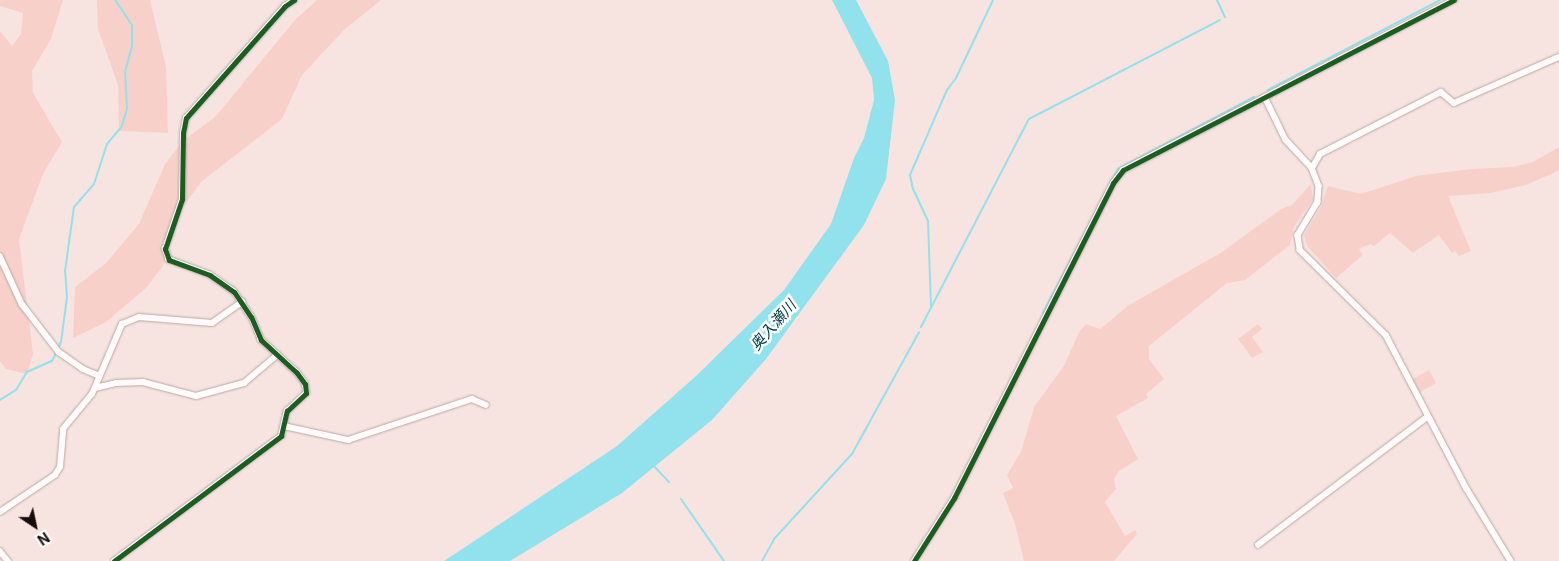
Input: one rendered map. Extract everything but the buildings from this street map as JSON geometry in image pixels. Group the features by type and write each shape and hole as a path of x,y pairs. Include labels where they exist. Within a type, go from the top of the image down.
{"street":[{"path":"114,561 281,436 287,411 306,393 305,384 261,340 242,302 234,292 210,275 179,264 166,255 182,199 184,127 191,109 294,0"},
{"path":"914,561 954,498 1119,175 1265,97 1454,0"},
{"path":"1312,168 1320,154 1441,92 1454,103 1559,57"},
{"path":"1265,97 1292,148 1312,168 1319,186 1318,202 1300,228 1297,242 1307,258 1386,335 1427,417 1511,561"},
{"path":"0,256 22,304 59,352 83,369 98,374"},
{"path":"0,512 56,475 62,460 63,429 95,388 98,374 116,343 122,324 131,318 150,317 200,324 212,323 242,302"},
{"path":"95,388 116,383 143,382 196,396 244,383 276,356"},
{"path":"284,426 348,440 472,399 486,404"},
{"path":"1258,545 1427,417"},
{"path":"0,551 8,561"}],"shaded area":[{"path":"0,0 63,0 51,39 32,71 33,93 62,142 43,174 19,239 33,354 27,374 6,369 0,361 0,31 12,46 21,34 23,13 0,6"},
{"path":"97,0 150,0 166,67 168,133 119,131 118,85 98,29"},
{"path":"317,0 381,0 344,30 302,75 282,119 201,182 174,219 163,266 146,288 106,322 73,338 75,287 106,263 139,224 165,164 183,141 216,116 295,20"},
{"path":"1559,147 1559,170 1551,174 1526,185 1490,193 1448,196 1471,251 1459,256 1455,251 1452,253 1439,235 1413,253 1390,233 1374,246 1370,244 1359,249 1363,255 1336,278 1307,246 1304,235 1321,207 1328,186 1361,194 1416,176 1471,169 1512,167 1533,162"},
{"path":"1311,184 1313,199 1294,227 1290,245 1245,280 1227,283 1149,346 1149,359 1164,379 1146,394 1148,398 1116,416 1138,459 1119,471 1114,479 1116,489 1105,502 1125,536 1135,530 1137,534 1114,561 1024,561 1015,524 1003,493 1013,488 1007,475 1021,452 1034,407 1064,366 1079,332 1086,324 1100,329 1129,305 1222,252 1281,209 1292,205"},
{"path":"1258,324 1262,329 1252,337 1263,352 1252,358 1238,339"},
{"path":"1429,370 1436,383 1420,392 1413,379"}],"water":[{"name":"奥入瀬川","path":"832,0 856,0 888,61 895,100 886,179 864,225 766,359 712,420 622,493 510,561 444,561 617,446 696,376 784,290 831,224 854,158 864,138 874,100 872,78"}],"waterway":[{"path":"0,400 16,390 27,372 52,361 61,342 67,297 65,271 74,207 94,184 107,144 122,126 127,108 125,72 132,46 132,25 115,0"},
{"path":"931,307 928,221 913,189 910,175 947,90 956,78 993,0"},
{"path":"1217,0 1225,17"},
{"path":"1268,90 1440,0"},
{"path":"921,327 1029,119 1220,20"},
{"path":"1043,313 1118,169 1254,97"},
{"path":"762,561 774,539 852,454 919,332"},
{"path":"654,466 669,482"},
{"path":"681,499 724,561"}],"cycle path":[{"path":"114,561 281,436 287,411 306,393 305,384 297,373 261,340 251,317 234,292 210,275 169,260 165,249 182,199 183,133 186,118 285,6 294,0"},
{"path":"914,561 954,498 1113,183 1123,170 1454,0"}]}
